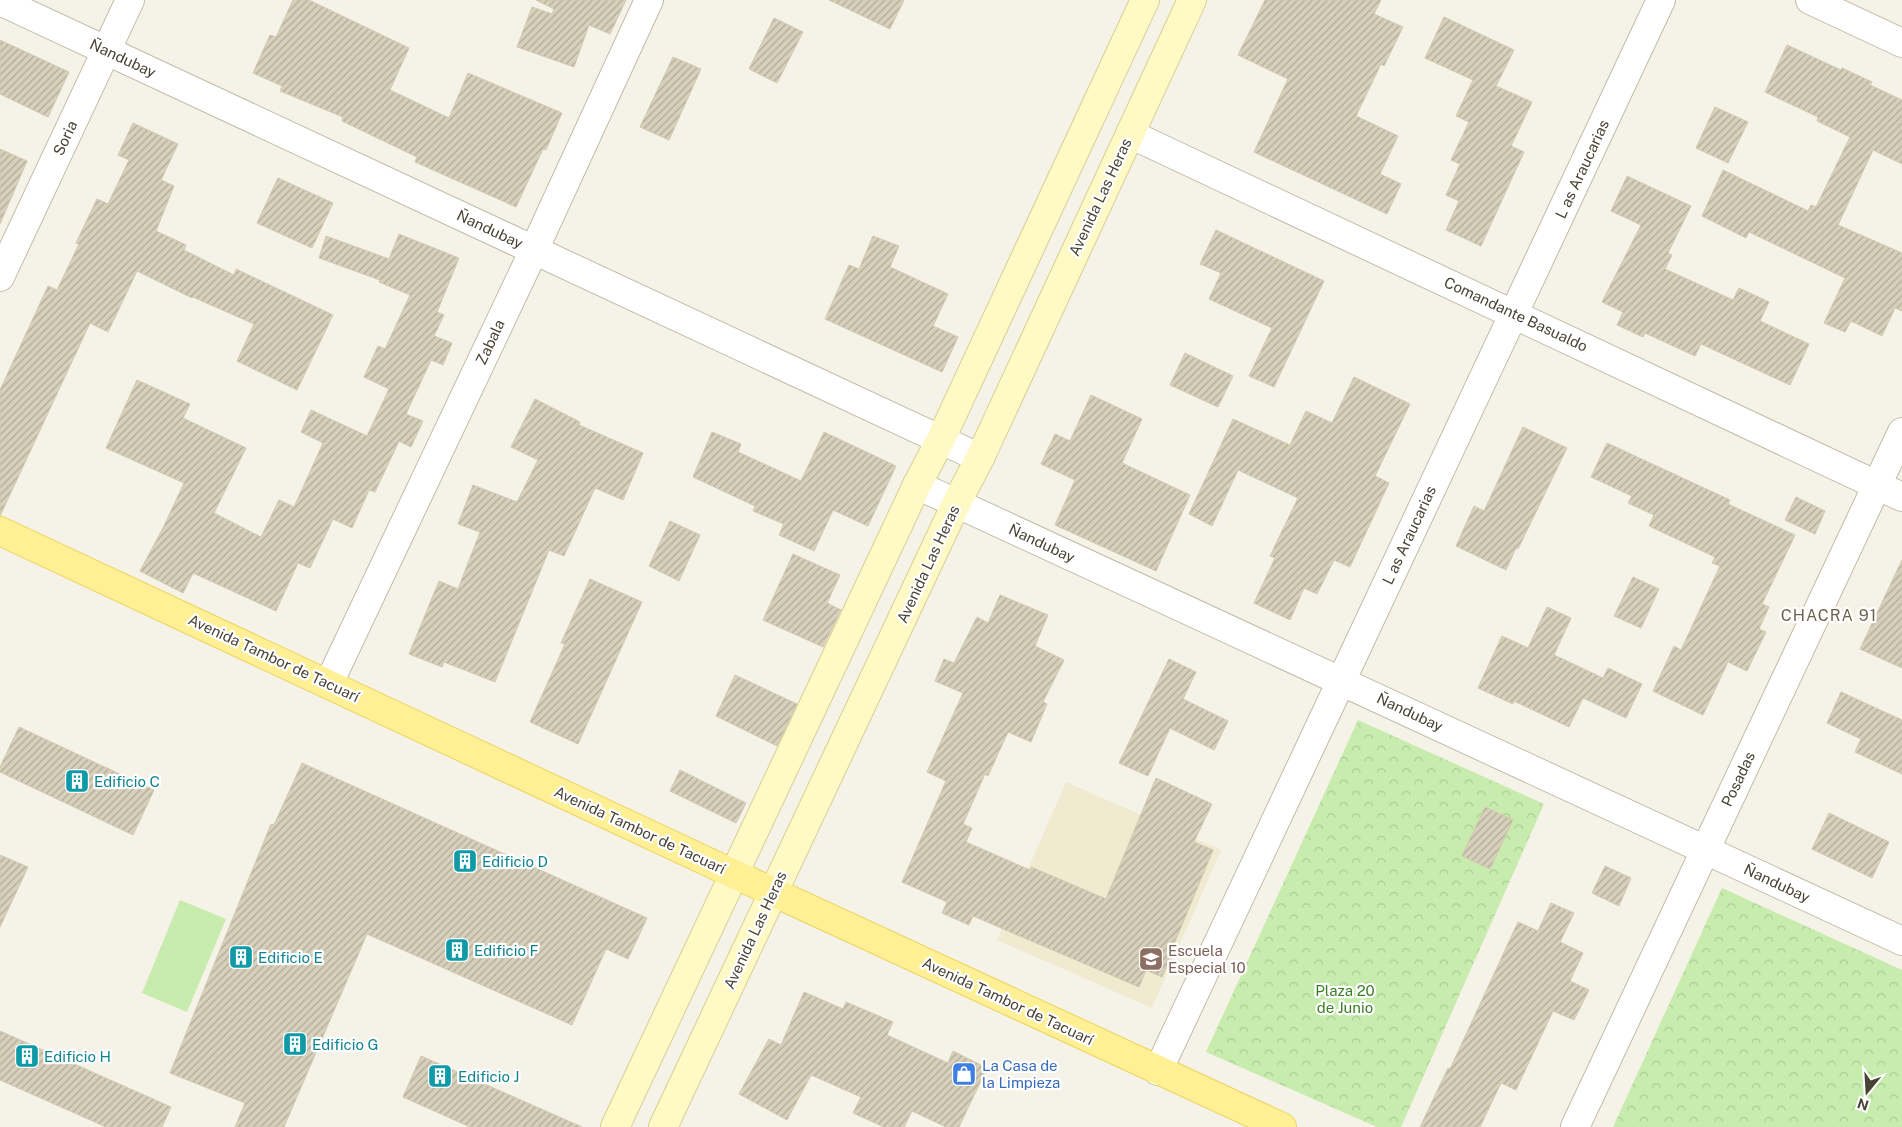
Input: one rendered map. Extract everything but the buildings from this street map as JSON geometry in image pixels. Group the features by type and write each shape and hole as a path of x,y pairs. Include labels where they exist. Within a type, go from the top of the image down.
{"main road":[{"name":"Avenida Las Heras","path":"663,1127 956,504 980,458 1192,0"},
{"path":"615,1127 917,485 941,439 1141,1"},
{"name":"Avenida Tambor de Tacuarí","path":"0,531 329,683 734,874 1282,1127"}],"street":[{"name":"Soria","path":"0,276 130,0"},
{"name":"Zabala","path":"329,683 534,250 649,0"},
{"name":"L as Araucarias","path":"1158,1071 1661,0"},
{"path":"1810,0 1902,43"},
{"name":"Ñandubay","path":"0,1 980,458"},
{"name":"Comandante Basualdo","path":"1130,134 1902,497"},
{"name":"Posadas","path":"1575,1127 1902,432"},
{"name":"Ñandubay","path":"917,485 1902,941"}],"shaded area":[{"path":"1066,782 1221,850 1152,1008 997,940"}],"green space":[{"name":"Plaza 20 de Junio","path":"1358,720 1544,804 1401,1127 1377,1127 1206,1052"},
{"path":"1722,888 1902,970 1902,1127 1613,1127"},
{"path":"180,900 226,919 187,1012 142,993"}],"place":[{"name":"Edificio C","path":"77,781"},
{"name":"Edificio D","path":"465,861"},
{"name":"Edificio F","path":"457,950"},
{"name":"Edificio E","path":"241,957"},
{"name":"Escuela Especial 10","path":"1151,959"},
{"name":"Edificio G","path":"295,1044"},
{"name":"Edificio H","path":"27,1056"},
{"name":"La Casa de la Limpieza","path":"964,1074"},
{"name":"Edificio J","path":"440,1076"}],"district":[{"name":"CHACRA 91","path":"1829,615"}]}
